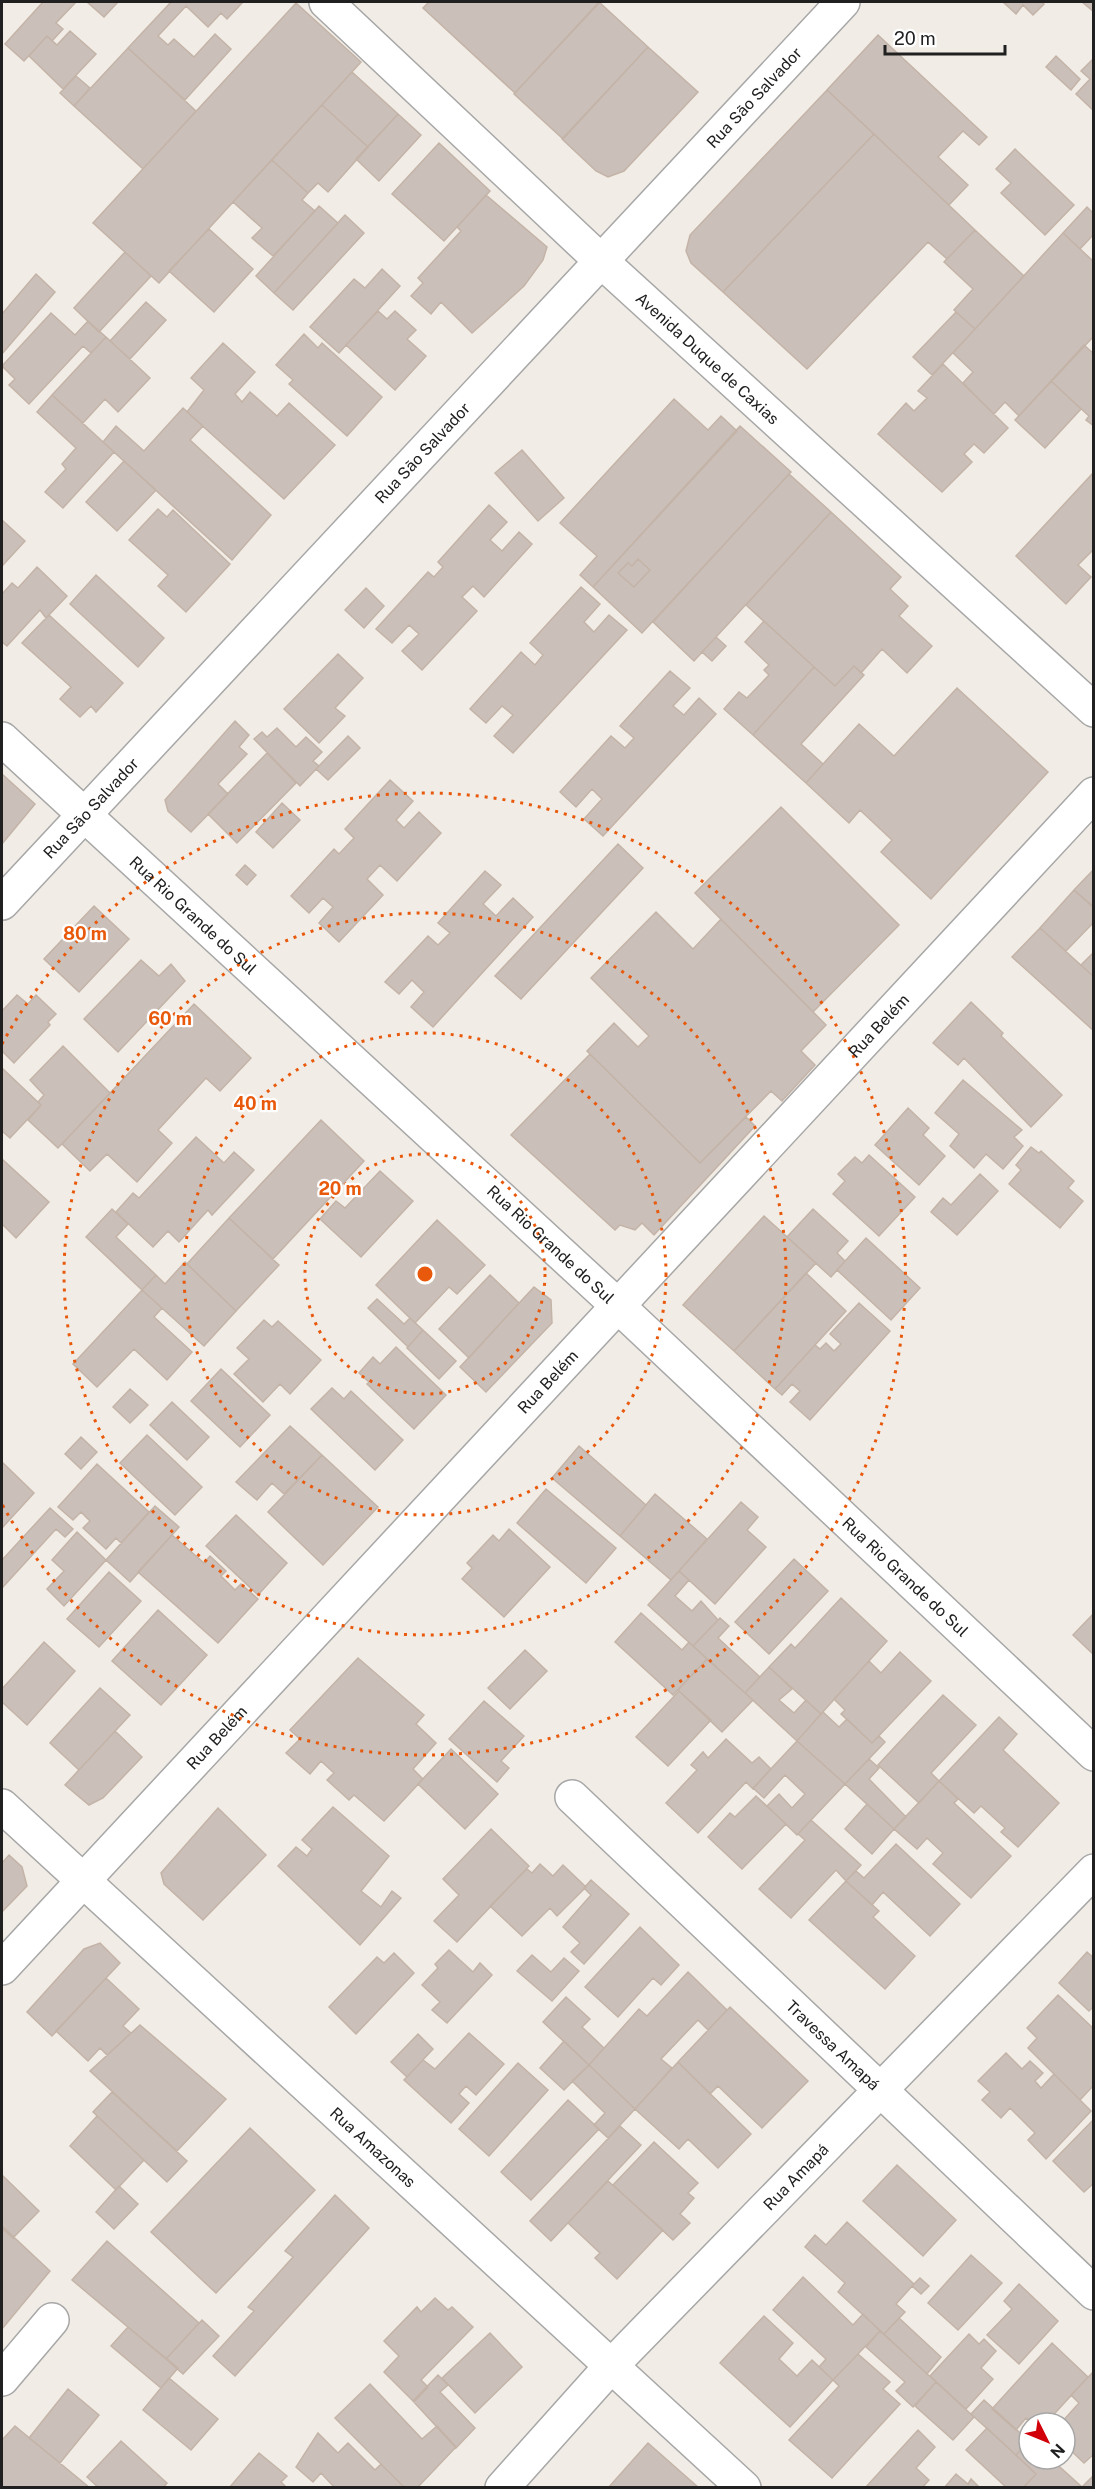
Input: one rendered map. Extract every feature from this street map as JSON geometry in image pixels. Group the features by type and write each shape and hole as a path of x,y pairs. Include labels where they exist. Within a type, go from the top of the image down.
{"street":[{"name":"Avenida Duque de Caxias","path":"326,2 600,260 1094,710"},
{"name":"Rua São Salvador","path":"2,903 843,2"},
{"name":"Rua Rio Grande do Sul","path":"2,739 618,1306 1094,1754"},
{"name":"Rua Belém","path":"2,1968 1094,794"},
{"name":"Travessa Amapá","path":"572,1797 1094,2293"},
{"name":"Rua Amazonas","path":"2,1806 744,2487"},
{"name":"Rua Amapá","path":"502,2487 612,2365 1094,1871"},
{"path":"2,2379 52,2320"}],"building":[{"path":"43,2 76,2 56,23 63,29 52,41 47,36 24,61 5,44"},
{"path":"87,2 118,2 104,17"},
{"path":"171,2 243,2 227,19 221,13 208,27 186,6 158,36 168,45 174,39 194,57 215,34 231,49 185,100 128,48"},
{"path":"429,2 600,2 515,93 423,8"},
{"path":"599,2 648,47 563,139 514,94"},
{"path":"1003,2 1041,2 1044,4 1033,15 1023,5 1016,14"},
{"path":"1082,2 1094,2 1094,12"},
{"path":"296,3 361,62 159,283 93,223"},
{"path":"70,31 96,54 63,89 29,56 47,36 57,45"},
{"path":"878,35 987,137 979,145 963,131 938,157 968,185 949,205 827,90"},
{"path":"648,47 698,92 624,171 608,177 596,171 562,139"},
{"path":"128,48 196,111 143,169 74,106"},
{"path":"1056,56 1080,79 1071,90 1046,67"},
{"path":"1094,58 1094,111 1076,94 1090,79 1081,71"},
{"path":"352,72 398,114 368,147 322,105"},
{"path":"76,76 90,88 74,106 60,93"},
{"path":"827,90 874,134 723,292 691,263 686,251 690,235"},
{"path":"322,105 368,147 328,192 318,183 308,193 272,160"},
{"path":"398,114 421,135 379,181 356,159"},
{"path":"874,134 975,230 947,259 928,242 807,369 723,292"},
{"path":"439,143 490,191 444,241 392,194"},
{"path":"1015,149 1074,205 1045,235 1001,193 1011,183 996,169"},
{"path":"272,160 308,193 302,200 315,211 273,256 252,238 262,228 233,202"},
{"path":"486,195 547,247 543,260 524,286 472,333 441,302 431,314 411,296 423,283 418,278 461,231 457,227"},
{"path":"319,206 338,223 274,293 256,276"},
{"path":"1087,207 1094,214 1094,234 1080,249 1063,233"},
{"path":"345,215 364,233 293,310 274,293"},
{"path":"209,229 253,269 214,312 169,271"},
{"path":"975,230 1024,276 975,329 954,310 973,289 944,262"},
{"path":"1063,233 1094,262 1094,336 1019,416 1005,402 994,414 963,383 973,372 953,353"},
{"path":"125,252 151,276 99,332 74,308"},
{"path":"382,269 400,286 339,353 310,327 354,279 365,288"},
{"path":"36,274 55,292 2,354 2,314"},
{"path":"146,302 166,320 130,359 110,341"},
{"path":"378,311 387,319 395,311 416,330 407,339 426,356 395,390 346,345"},
{"path":"956,312 975,329 932,375 913,357"},
{"path":"51,313 75,335 88,321 106,337 91,353 83,346 29,404 9,385 15,379 2,366"},
{"path":"304,334 318,348 322,343 382,397 347,436 289,384 293,380 276,365"},
{"path":"106,337 150,378 118,412 105,399 83,423 52,395"},
{"path":"223,343 255,372 235,394 242,402 250,392 277,416 289,403 335,445 284,499 187,412 204,390 191,378"},
{"path":"1084,345 1094,354 1094,426 1086,420 1089,416 1051,381"},
{"path":"943,364 1008,428 984,453 974,444 964,454 972,462 942,492 878,434 906,403 914,411 927,398 918,391"},
{"path":"1051,381 1081,409 1045,448 1015,420"},
{"path":"52,395 114,452 63,508 45,492 66,469 62,464 76,448 37,412"},
{"path":"674,399 708,430 721,416 737,431 593,587 580,575 597,556 560,523"},
{"path":"183,408 203,426 190,440 271,515 232,560 103,442 116,426 144,451"},
{"path":"740,426 791,472 642,633 593,587"},
{"path":"522,450 564,498 538,521 495,473"},
{"path":"124,461 156,490 117,531 86,502"},
{"path":"1094,472 1094,549 1078,565 1091,577 1066,604 1016,556"},
{"path":"789,474 831,512 694,661 653,622"},
{"path":"489,505 507,522 490,540 502,551 519,532 532,544 484,597 473,586 462,597 477,611 422,670 402,651 419,634 409,625 392,643 376,629 428,572 434,577 443,567 438,562"},
{"path":"158,509 167,517 173,510 230,564 186,612 158,586 168,575 129,540"},
{"path":"831,512 901,577 890,589 908,606 899,616 932,646 907,673 882,649 861,673 854,666 835,686 746,605"},
{"path":"2,520 25,541 2,566"},
{"path":"638,559 650,570 634,587 618,573 628,563 632,566"},
{"path":"37,567 67,596 46,618 40,610 7,646 2,642 2,594 12,583 18,588"},
{"path":"96,575 164,638 138,667 70,604"},
{"path":"581,587 600,604 584,622 594,632 609,615 627,630 513,753 494,736 513,715 502,706 486,723 470,709 521,652 535,665 543,655 530,643"},
{"path":"366,588 384,606 364,628 345,610"},
{"path":"49,615 123,683 96,712 91,706 80,717 60,699 71,687 22,643"},
{"path":"764,621 814,667 753,735 724,709 739,692 747,698 769,675 764,670 769,665 745,642"},
{"path":"716,637 726,646 712,661 702,652"},
{"path":"338,654 363,678 335,708 345,716 319,743 284,709"},
{"path":"854,666 864,675 801,744 823,764 806,783 753,735 814,667 835,686"},
{"path":"670,671 690,688 673,706 684,715 699,698 716,714 603,836 584,819 602,799 592,789 576,807 560,792 611,736 625,748 634,738 620,726"},
{"path":"957,688 1048,772 931,899 881,852 892,840 860,810 849,823 806,783 859,724 894,756"},
{"path":"235,721 249,735 239,747 247,754 218,784 228,794 191,832 168,811 165,800"},
{"path":"277,728 296,747 306,737 322,752 313,761 319,766 300,786 254,739 262,732 267,737"},
{"path":"348,736 360,748 328,780 316,769"},
{"path":"267,753 296,783 237,843 208,814"},
{"path":"2,774 35,804 2,844"},
{"path":"390,780 413,801 396,820 404,828 419,812 441,833 397,881 380,865 367,879 383,895 339,942 319,923 333,907 323,898 309,913 291,896 334,849 339,854 354,838 345,829"},
{"path":"282,803 300,820 273,848 256,832"},
{"path":"781,807 899,925 813,1012 695,893"},
{"path":"618,844 643,868 521,999 495,976"},
{"path":"245,865 256,875 247,885 236,875"},
{"path":"1094,869 1094,908 1074,890"},
{"path":"485,871 501,885 483,904 496,916 513,898 533,917 433,1027 411,1007 424,992 412,980 399,994 385,982 428,936 438,945 450,933 438,923"},
{"path":"1074,890 1094,907 1094,922 1066,951 1040,928"},
{"path":"94,906 129,939 79,992 44,959"},
{"path":"656,912 693,949 721,919 826,1025 801,1051 815,1065 782,1101 771,1091 700,1163 587,1051 614,1023 638,1047 649,1036 591,978"},
{"path":"1040,928 1094,977 1094,1031 1012,957"},
{"path":"1094,952 1094,977 1081,965"},
{"path":"141,960 159,976 171,964 185,981 118,1052 84,1019"},
{"path":"17,995 28,1004 36,995 56,1014 48,1022 50,1025 14,1063 2,1051 2,1011"},
{"path":"971,1002 1003,1033 1001,1036 1062,1095 1031,1127 964,1058 958,1065 933,1043"},
{"path":"194,1004 251,1058 220,1091 206,1078 158,1130 172,1143 137,1182 107,1154 90,1171 62,1144"},
{"path":"63,1046 110,1093 58,1148 28,1120 41,1105 38,1102 44,1095 30,1080"},
{"path":"590,1054 700,1163 746,1117 755,1126 654,1235 642,1223 635,1230 620,1225 615,1230 511,1135"},
{"path":"2,1068 41,1105 10,1138 2,1131"},
{"path":"963,1080 1022,1130 1014,1137 1023,1146 1003,1169 986,1154 974,1168 950,1146 959,1134 935,1113"},
{"path":"908,1108 929,1128 923,1135 945,1156 919,1185 875,1145"},
{"path":"321,1120 364,1161 273,1259 229,1218"},
{"path":"196,1137 224,1163 234,1152 254,1170 212,1215 208,1210 179,1242 168,1231 153,1247 116,1212 133,1193 139,1198"},
{"path":"1031,1147 1039,1153 1041,1151 1074,1181 1068,1188 1083,1201 1060,1228 1009,1184 1021,1170 1016,1165"},
{"path":"869,1155 915,1197 879,1236 833,1194 845,1181 838,1174 855,1157 862,1163"},
{"path":"2,1159 49,1202 16,1238 2,1224"},
{"path":"380,1171 413,1201 361,1257 320,1219 336,1201 345,1208"},
{"path":"980,1174 998,1191 957,1235 931,1212 943,1198 951,1205"},
{"path":"112,1209 128,1224 116,1237 156,1275 142,1290 86,1237"},
{"path":"813,1209 848,1241 837,1253 845,1261 831,1277 787,1237"},
{"path":"764,1216 816,1263 734,1351 683,1305"},
{"path":"229,1218 279,1265 236,1311 187,1264"},
{"path":"437,1220 485,1265 457,1294 449,1287 415,1323 376,1285"},
{"path":"866,1238 920,1288 891,1320 837,1270"},
{"path":"185,1262 236,1311 204,1346 142,1290 156,1275 165,1284"},
{"path":"806,1273 846,1311 775,1389 734,1351"},
{"path":"490,1275 519,1303 469,1358 439,1329"},
{"path":"534,1287 551,1300 552,1323 486,1392 460,1367"},
{"path":"142,1290 162,1308 154,1317 192,1352 167,1380 134,1349 97,1387 73,1364"},
{"path":"377,1299 404,1324 410,1318 423,1330 408,1347 368,1308"},
{"path":"859,1303 890,1331 810,1420 790,1402 800,1391 792,1384 782,1395 775,1389 815,1345 820,1349 826,1343 834,1351 841,1344 830,1334"},
{"path":"264,1320 272,1327 278,1321 321,1360 290,1394 280,1384 263,1402 234,1374 249,1359 237,1348"},
{"path":"423,1330 456,1361 439,1379 407,1348"},
{"path":"396,1347 446,1395 414,1429 367,1384 369,1382 359,1373 373,1357 380,1364"},
{"path":"221,1369 270,1415 240,1447 191,1401"},
{"path":"332,1388 344,1399 351,1391 403,1440 375,1470 311,1409"},
{"path":"130,1389 148,1405 130,1423 113,1407"},
{"path":"172,1402 209,1437 187,1460 150,1425"},
{"path":"290,1426 322,1455 284,1494 272,1483 257,1500 236,1482"},
{"path":"147,1435 202,1487 175,1515 120,1463"},
{"path":"81,1437 97,1452 81,1469 65,1454"},
{"path":"579,1446 646,1505 620,1536 552,1478"},
{"path":"322,1455 378,1507 323,1565 268,1512"},
{"path":"2,1462 34,1493 2,1528"},
{"path":"97,1464 149,1512 121,1543 116,1538 106,1549 83,1528 90,1521 81,1512 73,1520 58,1507"},
{"path":"546,1489 616,1548 586,1583 517,1523"},
{"path":"655,1494 707,1539 671,1580 620,1536"},
{"path":"741,1502 758,1517 747,1530 766,1547 715,1604 679,1571"},
{"path":"155,1506 179,1527 130,1582 106,1560"},
{"path":"50,1508 73,1529 65,1537 56,1529 2,1588 2,1560"},
{"path":"236,1515 287,1563 258,1595 206,1546"},
{"path":"509,1529 550,1567 504,1617 462,1579 472,1568 467,1563 493,1535 499,1541"},
{"path":"77,1532 106,1560 64,1606 47,1589 64,1571 52,1560"},
{"path":"172,1535 204,1563 210,1556 226,1571 221,1576 235,1590 241,1584 258,1599 218,1643 138,1572"},
{"path":"794,1559 828,1591 769,1654 735,1622"},
{"path":"679,1571 689,1580 675,1596 692,1611 701,1601 718,1620 693,1646 648,1605"},
{"path":"109,1572 141,1601 99,1647 67,1619"},
{"path":"841,1598 887,1641 821,1714 769,1667 791,1644 795,1648"},
{"path":"158,1610 207,1655 161,1705 112,1661"},
{"path":"641,1613 682,1650 689,1642 707,1659 673,1695 615,1642"},
{"path":"1094,1613 1094,1652 1092,1653 1073,1635"},
{"path":"720,1618 729,1626 718,1638 760,1677 745,1693 693,1646"},
{"path":"44,1642 75,1671 27,1725 2,1702 2,1689"},
{"path":"525,1650 547,1671 510,1709 488,1688"},
{"path":"900,1652 931,1681 872,1743 841,1714 845,1710 834,1699 869,1661 881,1673"},
{"path":"358,1658 424,1715 416,1724 436,1743 413,1769 423,1779 384,1821 354,1795 349,1800 327,1780 334,1773 321,1761 310,1774 286,1753 300,1739 290,1730"},
{"path":"707,1659 753,1700 722,1732 678,1690"},
{"path":"769,1667 792,1689 779,1700 794,1713 806,1700 821,1714 797,1741 745,1693"},
{"path":"100,1688 130,1715 79,1770 50,1743"},
{"path":"679,1691 711,1720 668,1766 636,1737"},
{"path":"943,1695 976,1725 931,1773 939,1781 919,1803 878,1765"},
{"path":"484,1701 524,1736 501,1761 509,1768 497,1782 449,1739"},
{"path":"823,1712 839,1727 847,1719 872,1743 879,1736 885,1742 845,1784 797,1741"},
{"path":"999,1717 1017,1734 1003,1750 1059,1803 1018,1847 1001,1832 1005,1828 981,1806 974,1813 939,1781"},
{"path":"115,1731 142,1757 103,1798 89,1805 65,1785"},
{"path":"726,1739 752,1763 759,1757 771,1769 753,1789 746,1782 698,1833 666,1803 697,1770 691,1765 703,1752 708,1758"},
{"path":"797,1741 845,1784 797,1835 767,1806 779,1794 792,1808 805,1794 785,1775 764,1798 753,1788"},
{"path":"451,1749 498,1794 465,1829 418,1784"},
{"path":"869,1759 879,1768 869,1779 906,1817 894,1829 845,1784"},
{"path":"939,1781 958,1799 954,1803 1011,1856 971,1898 933,1864 943,1853 927,1838 917,1849 894,1829"},
{"path":"756,1796 786,1824 742,1869 708,1837 730,1813 735,1817"},
{"path":"867,1804 894,1829 872,1854 845,1829"},
{"path":"333,1807 389,1856 361,1891 381,1907 392,1891 401,1898 360,1945 278,1866 296,1847 307,1856 312,1849 302,1840"},
{"path":"218,1808 266,1855 203,1920 164,1884 161,1873"},
{"path":"811,1820 861,1865 846,1881 836,1870 791,1918 759,1889 805,1840 798,1834"},
{"path":"491,1829 529,1866 457,1942 434,1921 459,1895 443,1879"},
{"path":"896,1844 960,1904 930,1936 883,1892 872,1905 846,1881 856,1871 864,1878"},
{"path":"9,1855 22,1867 27,1886 2,1912 2,1863"},
{"path":"540,1864 553,1876 563,1865 586,1887 557,1916 550,1908 522,1936 490,1906 527,1869 532,1873"},
{"path":"591,1880 629,1914 584,1964 571,1952 580,1943 563,1927 591,1895 584,1888"},
{"path":"846,1881 879,1911 873,1917 915,1956 885,1989 809,1920"},
{"path":"640,1927 679,1965 661,1985 653,1978 618,2017 585,1987"},
{"path":"100,1943 120,1963 52,2036 27,2012 84,1949"},
{"path":"449,1950 473,1972 480,1963 492,1975 447,2023 432,2010 440,2002 422,1985 438,1968 435,1964"},
{"path":"1087,1952 1094,1958 1094,2006 1089,2011 1059,1983"},
{"path":"394,1953 414,1973 356,2034 329,2007 377,1957 384,1963"},
{"path":"532,1955 551,1972 564,1958 579,1971 552,2001 517,1971"},
{"path":"688,1972 727,2010 708,2030 698,2020 661,2059 672,2068 635,2109 589,2065 639,2009 647,2016"},
{"path":"106,1978 139,2009 123,2026 131,2033 107,2055 100,2048 88,2061 56,2031"},
{"path":"1058,1995 1094,2029 1094,2085 1080,2100 1028,2048 1037,2038 1027,2028"},
{"path":"566,1997 590,2019 582,2027 604,2048 589,2065 543,2022"},
{"path":"730,2007 808,2081 762,2128 718,2086 710,2094 678,2062"},
{"path":"140,2025 226,2099 177,2151 90,2071"},
{"path":"469,2033 504,2064 476,2095 466,2086 459,2094 469,2103 451,2123 404,2080 423,2060 435,2069"},
{"path":"418,2034 433,2049 407,2077 391,2062"},
{"path":"564,2041 589,2065 564,2090 540,2068"},
{"path":"1006,2053 1022,2069 1030,2061 1043,2073 1035,2081 1041,2088 1054,2074 1091,2111 1046,2159 1028,2140 1035,2133 1010,2108 1001,2118 982,2100 990,2092 978,2081"},
{"path":"678,2062 751,2134 718,2168 688,2139 679,2149 635,2109"},
{"path":"518,2063 548,2090 489,2156 459,2129"},
{"path":"589,2065 635,2109 608,2138 594,2125 605,2113 572,2081"},
{"path":"112,2092 187,2161 167,2182 93,2112"},
{"path":"568,2100 599,2129 531,2200 501,2172"},
{"path":"97,2116 144,2160 116,2190 70,2146"},
{"path":"1094,2119 1094,2183 1084,2192 1053,2161"},
{"path":"620,2126 641,2145 551,2241 530,2221"},
{"path":"250,2128 315,2190 216,2293 151,2232"},
{"path":"654,2142 698,2183 688,2193 694,2198 680,2214 690,2223 673,2240 613,2185"},
{"path":"897,2165 956,2220 923,2256 863,2201"},
{"path":"2,2175 39,2211 13,2238 2,2228"},
{"path":"608,2181 663,2230 617,2279 595,2258 600,2253 568,2223"},
{"path":"119,2186 138,2204 114,2229 96,2212"},
{"path":"335,2195 369,2228 235,2376 213,2356 254,2311 248,2307 293,2257 285,2251"},
{"path":"847,2222 914,2284 896,2304 905,2312 884,2334 838,2292 845,2283 805,2247 815,2235 826,2245"},
{"path":"2,2226 50,2271 2,2329"},
{"path":"107,2241 199,2323 166,2359 72,2280"},
{"path":"971,2255 1002,2283 958,2330 928,2303"},
{"path":"803,2277 853,2325 863,2314 880,2331 833,2380 819,2367 826,2359 773,2310"},
{"path":"920,2278 929,2286 921,2294 912,2286"},
{"path":"1019,2284 1058,2321 1019,2364 987,2335 1012,2309 1004,2301"},
{"path":"435,2298 448,2310 452,2307 473,2327 421,2380 428,2387 414,2402 384,2372 399,2356 384,2341 417,2307 421,2312"},
{"path":"764,2316 793,2343 779,2359 797,2376 812,2360 833,2380 790,2427 720,2363"},
{"path":"899,2318 941,2357 927,2374 884,2334"},
{"path":"202,2320 219,2336 183,2374 166,2359"},
{"path":"128,2327 178,2368 161,2388 111,2346"},
{"path":"880,2331 936,2382 913,2407 896,2391 905,2382 866,2347"},
{"path":"490,2333 522,2367 475,2413 442,2378"},
{"path":"969,2334 979,2344 984,2339 996,2351 981,2368 993,2379 966,2409 930,2376"},
{"path":"1052,2343 1088,2377 1057,2411 1017,2411 1016,2430 992,2409"},
{"path":"858,2354 890,2382 883,2389 900,2404 832,2478 789,2440 839,2386 833,2380"},
{"path":"1093,2372 1094,2454 1084,2463 1077,2456 1077,2411 1072,2411 1079,2403 1071,2395"},
{"path":"438,2375 448,2385 440,2392 475,2428 456,2448 413,2401"},
{"path":"169,2378 218,2419 191,2450 143,2410"},
{"path":"936,2382 974,2417 953,2440 915,2406"},
{"path":"370,2384 422,2439 437,2426 456,2447 417,2488 405,2488 335,2418"},
{"path":"68,2389 99,2415 60,2463 29,2438"},
{"path":"984,2400 1017,2430 1017,2454 1016,2455 971,2414"},
{"path":"15,2426 90,2488 2,2488 2,2440"},
{"path":"987,2428 1017,2456 1017,2471 1033,2471 1036,2474 1023,2488 1007,2488 966,2450"},
{"path":"918,2430 935,2447 916,2468 929,2480 922,2488 865,2488"},
{"path":"318,2433 338,2453 348,2443 375,2470 381,2464 405,2488 335,2488 321,2473 313,2482 296,2467"},
{"path":"121,2441 167,2483 163,2488 99,2488 87,2477"},
{"path":"648,2443 699,2488 608,2488"},
{"path":"259,2453 287,2476 281,2482 287,2488 229,2488"},
{"path":"1033,2471 1064,2471 1082,2487 1023,2488 1036,2474"},
{"path":"956,2474 968,2484 971,2479 980,2488 944,2488"},
{"path":"1094,2475 1094,2488 1085,2488 1083,2486"}]}
